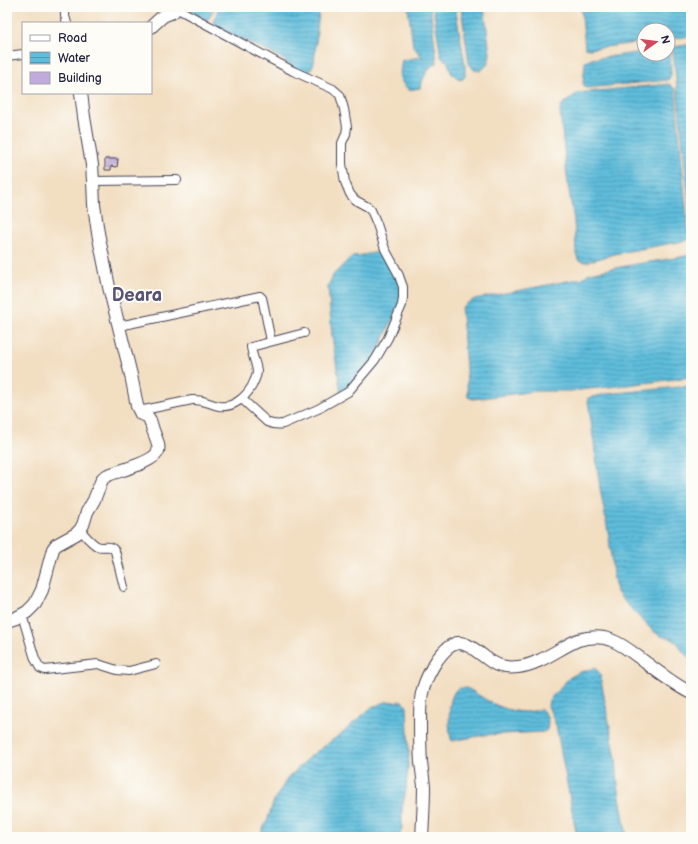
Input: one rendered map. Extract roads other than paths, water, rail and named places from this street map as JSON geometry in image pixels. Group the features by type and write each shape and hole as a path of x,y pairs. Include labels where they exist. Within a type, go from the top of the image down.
{"main road":[{"path":"152,26 163,16 173,12 177,8"},
{"path":"7,621 27,612 35,604 42,590 53,549 56,545 76,534 80,530 103,478 147,461 155,457 158,451 158,444 150,419 147,415 141,414 137,406 109,287 94,205 92,165 81,94"},
{"path":"422,837 424,791 421,755 420,703 422,690 440,655 453,645 458,643 463,644 492,663 502,667 515,668 536,662 588,637 610,639 626,648 679,687 691,693"}],"street":[{"path":"66,7 65,16 67,22"},
{"path":"177,8 293,71 333,89 340,95 347,127 342,144 342,164 345,182 350,194 355,200 371,210 377,224 384,249 398,274 403,287 402,305 388,338 375,360 348,392 318,408 283,424 277,425 272,425 242,399"},
{"path":"7,56 22,54"},
{"path":"93,181 177,180"},
{"path":"119,326 260,296 263,302 271,341"},
{"path":"139,411 199,399 221,406 236,402 247,394 255,380 257,373 250,347 304,333"},
{"path":"80,530 94,544 98,546 112,547 124,587"},
{"path":"22,615 35,659 40,668 45,670 98,664 117,670 129,671 156,664"}],"water":[{"path":"190,7 215,7 209,18 206,20 194,13"},
{"path":"219,7 317,9 319,11 314,63 308,75 298,71 280,57 216,27 213,22"},
{"path":"408,7 430,7 437,63 430,67 420,88 409,90 401,80 400,76 402,60 422,57 413,46"},
{"path":"433,7 455,7 465,65 465,77 461,80 451,73 448,62 441,57"},
{"path":"461,7 484,7 490,54 488,64 481,71 474,70 469,63"},
{"path":"581,7 691,7 691,36 676,38 676,22 636,22 636,43 589,49 585,48"},
{"path":"691,44 691,222 674,62 676,62 676,47"},
{"path":"636,53 636,62 670,62 671,75 668,80 586,88 583,84 585,62 592,59"},
{"path":"669,84 675,89 689,240 619,253 586,262 578,260 562,131 560,110 562,105 578,93"},
{"path":"379,252 383,253 397,277 401,292 400,303 374,360 341,394 332,336 328,286 334,274 351,257"},
{"path":"691,255 691,377 570,391 536,391 473,399 468,397 461,308 464,305 475,299 583,278 589,273"},
{"path":"691,386 691,659 683,652 678,643 653,631 617,592 613,575 609,537 600,488 588,398 606,394"},
{"path":"594,668 600,675 616,759 618,785 627,837 577,837 556,725 548,706 549,700 569,678 578,673"},
{"path":"459,688 466,688 496,705 508,709 526,712 541,709 547,718 547,730 543,732 484,735 452,741 449,727 451,700 456,690"},
{"path":"403,701 407,707 409,756 406,790 402,809 402,828 399,837 259,837 267,821 274,801 287,779 312,755 341,734 372,707 386,702"}],"district":[{"name":"Deara","path":"137,295"}]}
